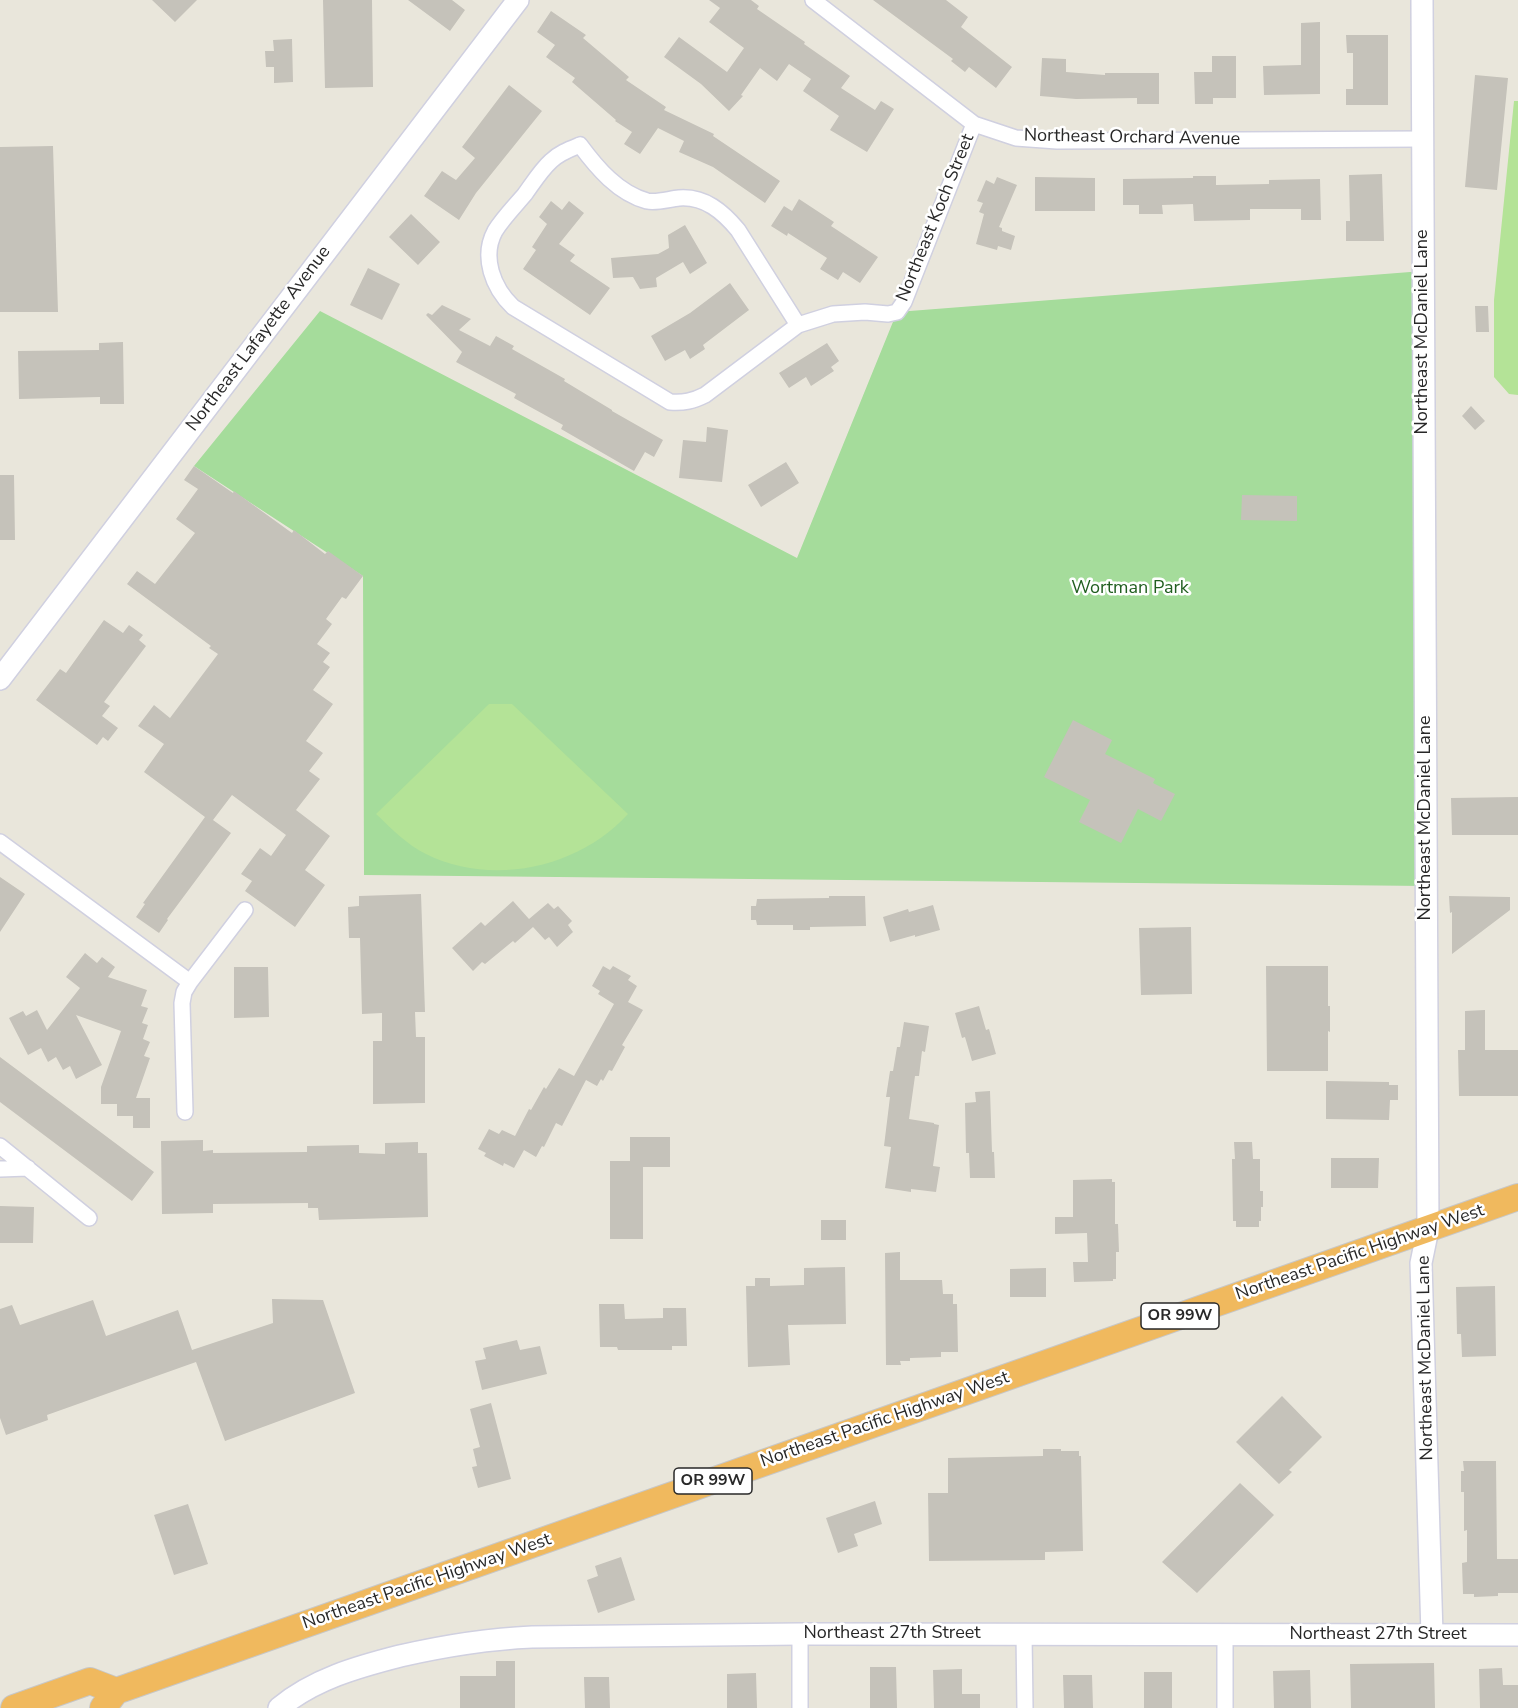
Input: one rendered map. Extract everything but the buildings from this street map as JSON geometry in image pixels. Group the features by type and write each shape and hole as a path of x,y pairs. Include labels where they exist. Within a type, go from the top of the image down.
{"highway":[{"name":"Northeast Pacific Highway West","path":"14,1708 90,1681 109,1700 1518,1197"}],"street":[{"name":"Northeast Lafayette Avenue","path":"0,679 518,0"},
{"name":"Northeast Orchard Avenue","path":"813,0 974,124 1016,138 1057,141 1422,139"},
{"name":"Northeast McDaniel Lane","path":"1422,0 1428,1229 1421,1263 1432,1635"},
{"name":"Northeast Koch Street","path":"798,325 833,314 897,312 904,302 974,124"},
{"path":"580,146 600,170 636,197 650,201 695,198 705,202 728,219 738,230 798,325 705,395 684,403 670,402 513,307 503,298 492,276 490,246 495,231 552,160 580,146"},
{"path":"0,842 190,982"},
{"path":"185,1112 182,1003 184,992 244,910"},
{"path":"0,1146 89,1218"},
{"path":"0,1169 27,1168"},
{"path":"800,1634 800,1708"},
{"path":"1023,1634 1025,1708"},
{"path":"1225,1634 1225,1708"},
{"name":"Northeast 27th Street","path":"279,1708 307,1688 337,1674 375,1662 443,1646 546,1636 1518,1635"}],"green space":[{"path":"1514,101 1518,101 1518,395 1509,394 1494,377 1494,300"},
{"name":"Wortman Park","path":"1423,271 1426,886 364,875 363,576 194,466 320,311 797,558 897,312"},
{"path":"489,704 512,704 628,814 608,833 585,848 533,867 506,870 479,869 452,864 426,854 406,841 376,814"}]}
